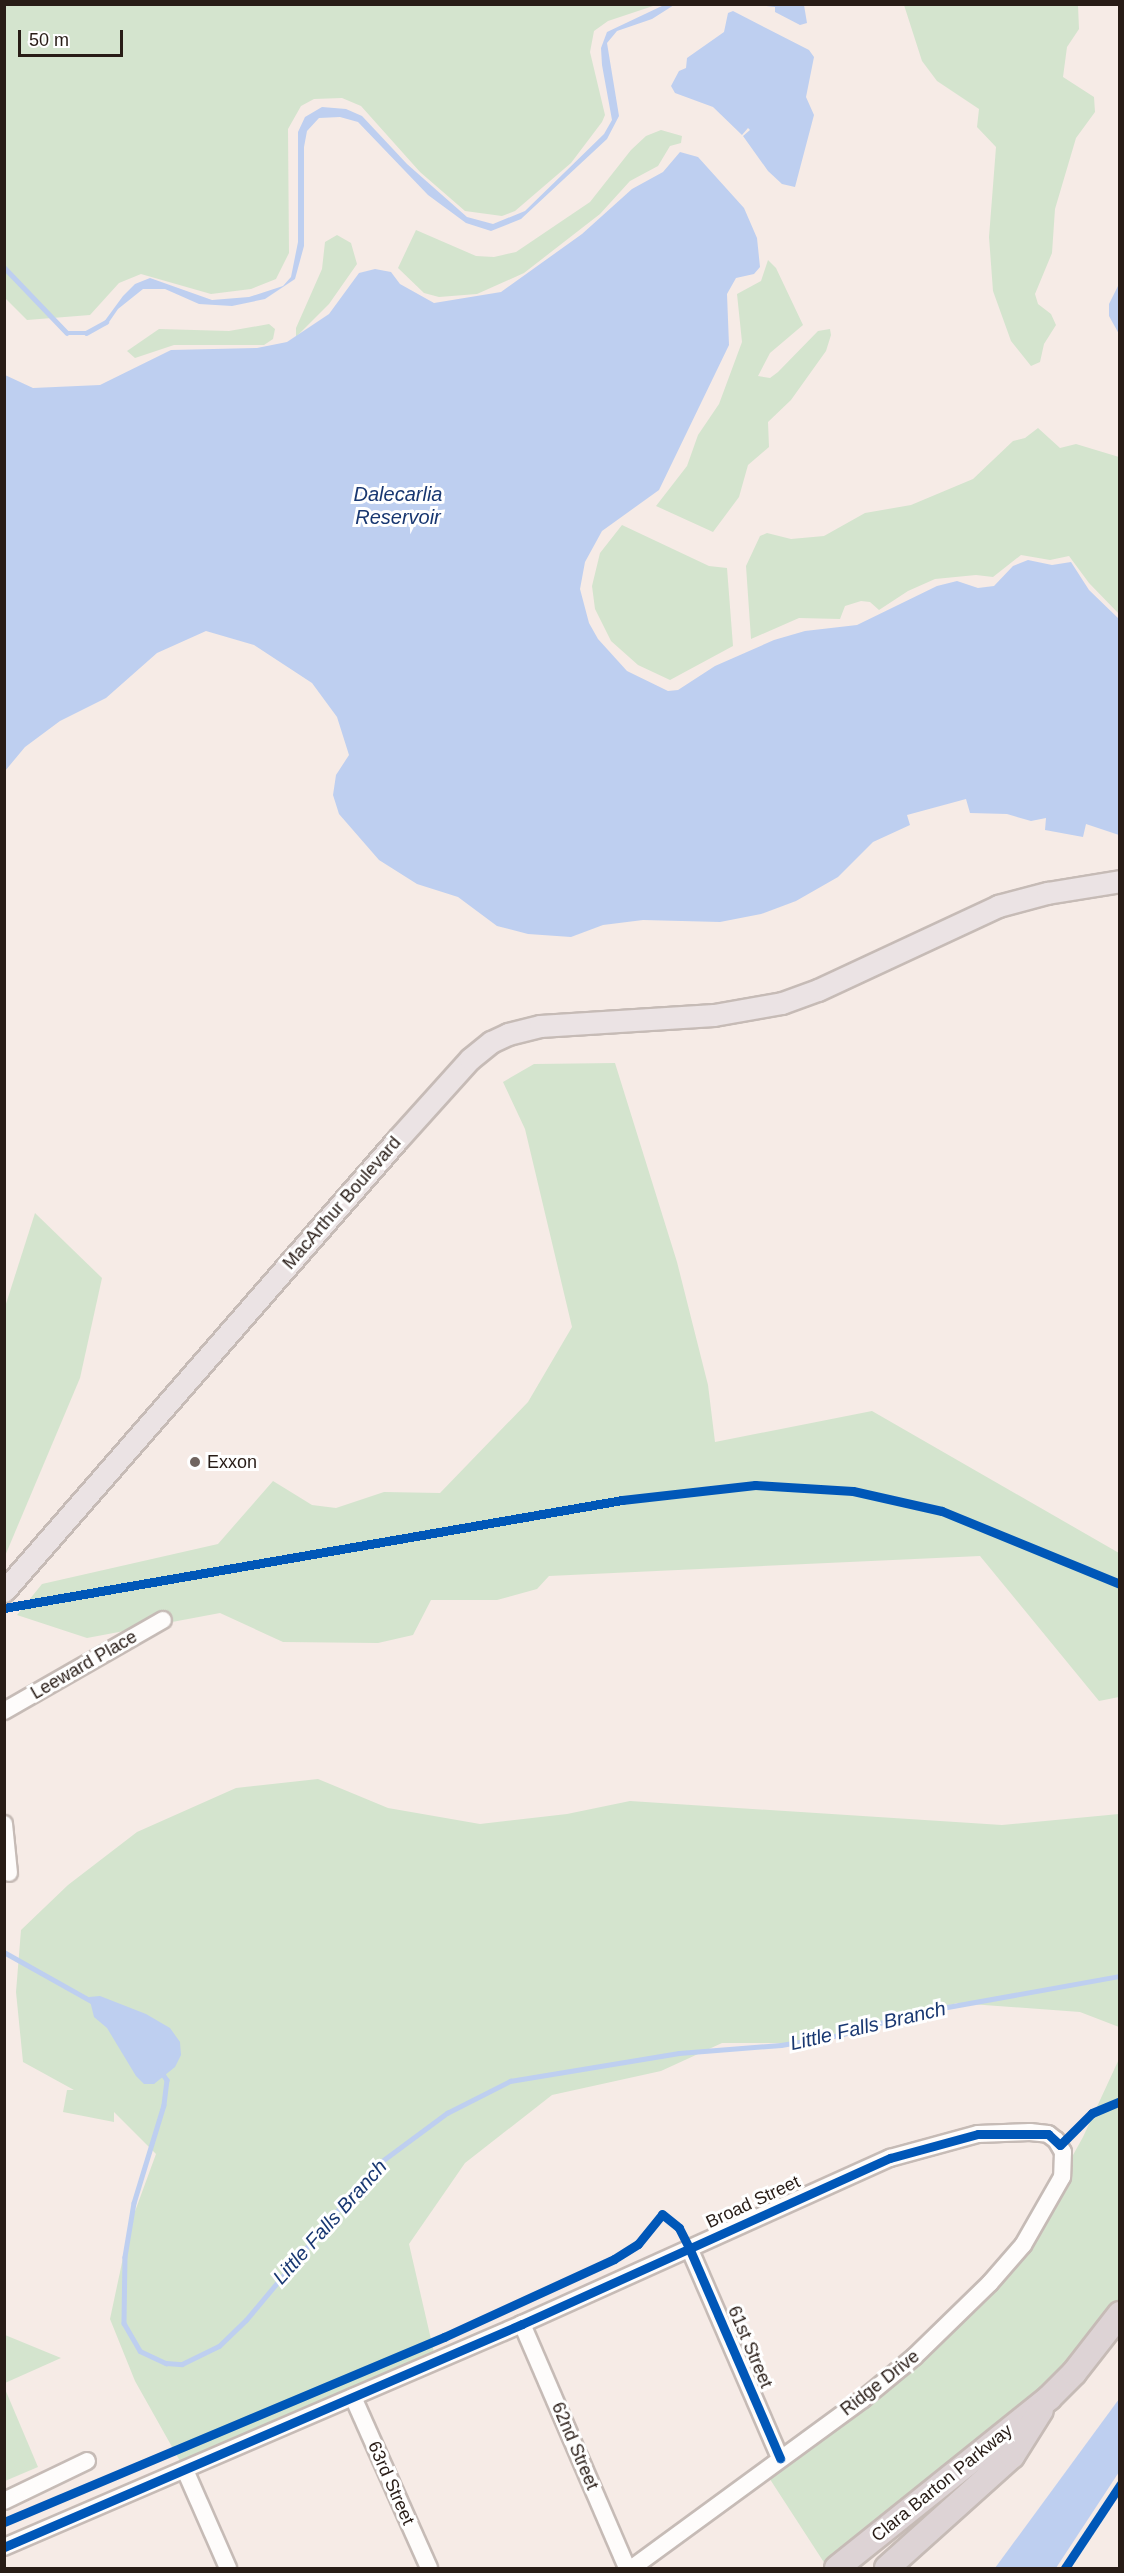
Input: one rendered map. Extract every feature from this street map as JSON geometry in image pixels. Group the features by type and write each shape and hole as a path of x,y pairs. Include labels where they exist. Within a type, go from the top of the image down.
{"highway":[{"name":"Clara Barton Parkway","path":"837,2568 1048,2398 1074,2373 1119,2314"},
{"name":"Clara Barton Parkway","path":"887,2568 1012,2456 1048,2398"}],"main road":[{"path":"1086,890 1119,881"},
{"path":"1086,890 1119,894"},
{"name":"MacArthur Boulevard","path":"4,1591 404,1132 470,1059 491,1042 508,1034 540,1026 714,1015 782,1003 834,983 998,906 1047,893 1086,890"}],"street":[{"name":"Leeward Place","path":"4,1711 163,1620"},
{"path":"4,1824 9,1873"},
{"name":"Broad Street","path":"4,2547 522,2324 890,2158 934,2143 978,2134 1030,2132 1048,2134 1060,2145"},
{"name":"Ridge Drive","path":"632,2568 914,2357 990,2283 1023,2245 1050,2203 1062,2177 1060,2145"},
{"name":"61st Street","path":"690,2250 780,2458"},
{"name":"62nd Street","path":"522,2324 627,2568"},
{"name":"63rd Street","path":"353,2397 429,2568"},
{"path":"4,2501 87,2461"},
{"path":"185,2469 228,2568"}],"green space":[{"path":"4,5 656,5 608,21 594,31 590,52 605,115 602,122 571,163 515,211 502,216 465,211 420,172 361,106 342,98 314,99 301,106 288,129 289,253 276,279 251,289 211,294 141,274 119,283 90,315 27,320 5,298"},
{"path":"904,5 1078,5 1079,29 1067,47 1063,77 1094,97 1095,112 1076,138 1055,209 1052,253 1035,294 1038,304 1051,314 1056,325 1044,344 1040,362 1031,366 1011,341 993,291 989,237 996,147 977,127 979,109 937,81 922,61"},
{"path":"661,130 682,136 681,143 670,146 658,166 630,181 600,214 524,273 477,294 439,297 424,293 398,268 416,230 476,256 494,257 516,252 590,202 631,150 646,136"},
{"path":"337,235 351,243 357,264 329,304 296,337 296,328 322,269 325,242"},
{"path":"768,260 776,268 803,325 770,353 758,376 770,378 778,372 818,331 830,329 831,335 826,351 791,400 768,422 769,447 748,465 739,497 713,532 656,506 687,466 698,435 719,404 742,342 737,294 761,281"},
{"path":"269,324 275,329 273,339 264,345 174,345 135,358 127,351 159,329 229,331"},
{"path":"1038,428 1060,448 1076,444 1119,457 1119,614 1089,583 1069,556 1050,560 1021,555 993,577 976,575 935,579 908,591 879,610 870,602 861,601 845,606 840,619 799,618 751,639 746,566 760,536 767,533 791,539 824,536 865,513 911,505 973,479 1013,441 1025,438"},
{"path":"622,525 709,566 727,568 733,646 670,680 638,665 611,641 595,609 592,586 600,553"},
{"path":"615,1063 677,1262 708,1385 715,1442 872,1411 1119,1553 1119,1697 1099,1701 980,1556 549,1576 537,1589 497,1600 431,1600 413,1635 378,1643 283,1642 220,1613 87,1638 17,1615 42,1584 218,1544 273,1481 312,1505 336,1508 384,1492 440,1493 528,1402 572,1327 525,1129 503,1082 534,1064"},
{"path":"35,1213 102,1278 80,1378 5,1556 5,1307"},
{"path":"318,1779 388,1808 480,1824 567,1814 630,1801 1002,1825 1119,1814 1119,2027 1080,2012 957,2003 810,2043 722,2043 661,2071 552,2095 465,2163 409,2244 436,2361 185,2470 135,2381 110,2319 130,2225 156,2154 114,2112 114,2122 63,2112 67,2090 74,2090 23,2062 16,1992 21,1930 68,1885 137,1832 236,1788"},
{"path":"1119,2059 1119,2314 1074,2373 837,2568 825,2564 764,2470 863,2399 1023,2245 1083,2137"},
{"path":"5,2335 61,2358 5,2383"},
{"path":"5,2389 38,2467 4,2481"}],"water":[{"path":"664,5 674,5 652,19 617,31 607,43 619,116 607,139 521,219 491,231 466,223 428,195 358,122 340,117 319,118 307,131 304,147 304,246 295,279 265,299 232,306 199,304 165,289 143,289 118,309 107,325 101,326 135,284 150,278 212,300 249,297 283,286 291,277 298,242 298,132 305,117 322,107 346,109 362,116 407,164 467,217 493,224 525,211 604,134 612,120 601,48 607,32"},
{"path":"759,5 804,5 807,23 800,25 775,12 775,7"},
{"path":"733,11 809,50 814,57 806,97 814,115 795,187 782,184 768,171 743,136 750,130 748,128 742,135 713,107 675,93 671,86 679,71 686,68 687,58 724,32 728,13"},
{"name":"Dalecarlia Reservoir","path":"680,152 698,157 744,208 757,238 760,267 754,274 736,278 727,294 729,345 659,490 602,531 585,562 580,589 589,623 598,639 627,671 668,691 678,690 715,666 774,640 805,631 857,625 937,586 957,581 978,588 994,586 1013,566 1028,560 1052,565 1071,562 1089,590 1119,619 1119,835 1086,824 1083,837 1045,830 1046,818 1031,821 1007,814 970,813 966,799 907,815 910,825 873,842 838,877 796,901 761,914 720,922 643,920 603,925 571,937 528,934 497,926 458,897 417,884 379,860 339,814 333,795 336,775 349,755 337,717 312,683 254,645 206,631 157,653 106,698 60,721 25,747 5,771 5,375 33,388 100,385 171,350 257,348 287,342 329,314 359,273 375,269 391,272 400,284 434,303 501,292 582,234 632,189 663,172"},
{"path":"1119,284 1119,334 1109,316 1109,304"},
{"path":"100,1996 146,2014 170,2028 180,2042 181,2055 175,2067 154,2084 144,2084 136,2076 107,2028 94,2017 89,1997"},
{"path":"1119,2399 1119,2472 1056,2568 995,2568"}],"waterway":[{"path":"4,267 67,333 86,333 106,322"},
{"name":"Little Falls Branch","path":"4,1952 93,2002"},
{"name":"Little Falls Branch","path":"160,2070 167,2080 164,2105 134,2203 125,2257 124,2323 140,2351 166,2363 182,2364 219,2346 246,2320 374,2167 447,2113 510,2081 679,2053 781,2045 840,2035 914,2013 1120,1976"}],"cycle path":[{"path":"4,1608 622,1500 755,1485 853,1491 942,1511 1120,1584"},
{"path":"4,2547 522,2324 890,2158 978,2134 1048,2134 1060,2145 1092,2113 1120,2101"},
{"path":"4,2522 444,2337 614,2259 638,2244 662,2214 679,2228 690,2250 780,2458"},
{"path":"1065,2568 1120,2485"}],"place":[{"name":"Exxon","path":"195,1462"}]}
